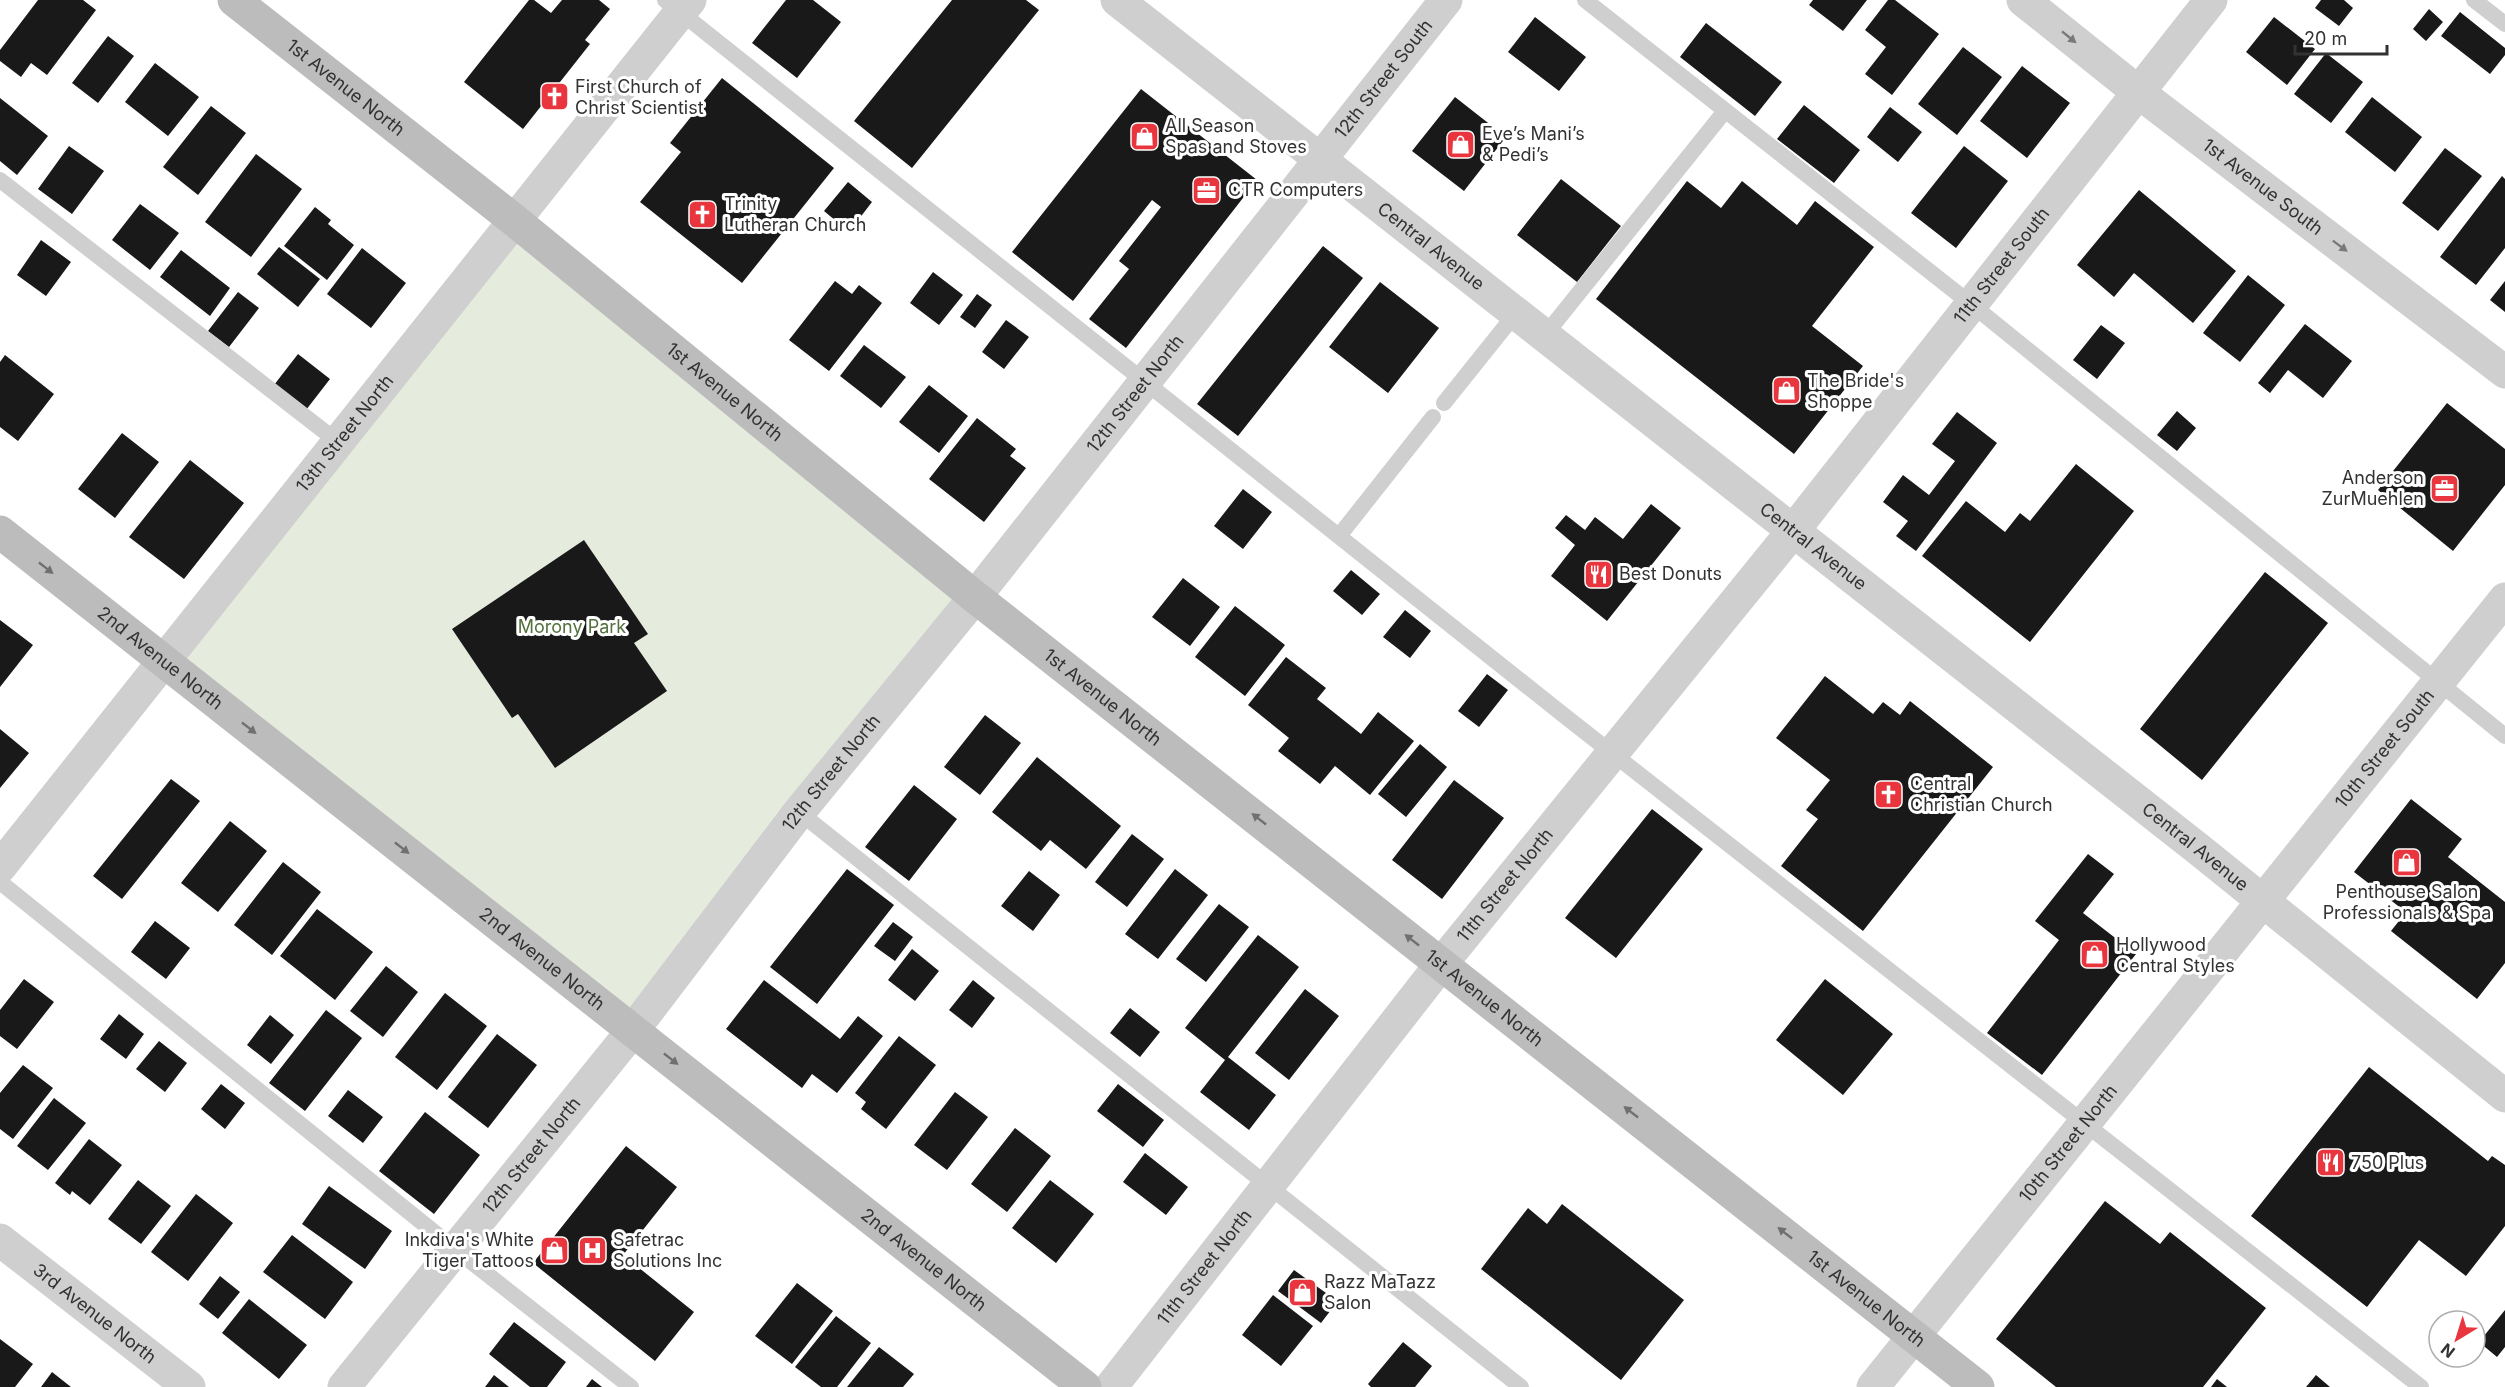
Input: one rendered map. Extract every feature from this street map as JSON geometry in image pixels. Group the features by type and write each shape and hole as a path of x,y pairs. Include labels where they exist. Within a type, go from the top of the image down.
{"main road":[{"name":"1st Avenue North","path":"234,0 514,220 975,597 1978,1387"},
{"name":"2nd Avenue North","path":"0,532 634,1029 1085,1387"}],"street":[{"name":"Central Avenue","path":"1118,0 2264,901 2505,1095"},
{"name":"12th Street South","path":"1320,158 1446,0"},
{"name":"1st Avenue South","path":"2023,0 2138,92 2505,372"},
{"name":"11th Street South","path":"1793,531 2211,0"},
{"name":"13th Street North","path":"0,867 514,220 679,4"},
{"name":"12th Street North","path":"344,1387 634,1029 799,812 975,597 1320,158"},
{"name":"11th Street North","path":"1112,1387 1442,963 1793,531"},
{"name":"10th Street South","path":"2264,901 2505,599"},
{"name":"10th Street North","path":"1874,1387 2264,901"},
{"name":"3rd Avenue North","path":"0,1240 189,1387"}],"lane":[{"path":"1585,0 1971,304 2505,736"},
{"path":"2474,0 2505,24"},
{"path":"679,4 1339,536 2421,1387"},
{"path":"1545,335 1725,111"},
{"path":"0,180 338,442"},
{"path":"1444,403 1516,313"},
{"path":"1339,536 1434,417"},
{"path":"799,812 1521,1387"},
{"path":"0,882 455,1250 631,1387"}],"green space":[{"name":"Morony Park","path":"514,220 975,597 634,1029 164,661"}],"building":[{"path":"38,0 83,0 96,10 47,75 31,63 21,77 0,61 0,50"},
{"path":"529,0 534,0 551,13 562,0 599,0 610,9 585,40 590,44 523,129 464,82"},
{"path":"786,0 813,0 841,22 797,78 752,43"},
{"path":"952,0 1026,0 1039,10 912,168 854,121"},
{"path":"1813,0 1867,0 1843,31 1809,5"},
{"path":"1888,0 1895,0 1939,34 1892,95 1865,74 1886,47 1865,30"},
{"path":"2321,0 2344,0 2353,8 2339,26 2315,8"},
{"path":"2429,9 2443,22 2426,41 2413,29"},
{"path":"2460,12 2505,48 2505,55 2490,74 2441,36"},
{"path":"1535,17 1586,57 1559,91 1508,52"},
{"path":"2274,17 2315,49 2287,85 2246,52"},
{"path":"1706,23 1782,82 1755,116 1680,57"},
{"path":"108,36 134,56 98,103 72,83"},
{"path":"1963,47 2002,77 1957,135 1918,104"},
{"path":"2326,53 2363,82 2331,123 2294,94"},
{"path":"155,63 199,97 168,136 125,102"},
{"path":"2022,66 2070,103 2027,158 1980,121"},
{"path":"722,78 834,168 742,283 640,202 681,152 670,143"},
{"path":"1141,89 1257,180 1126,348 1089,319 1129,269 1119,261 1161,207 1152,200 1073,301 1012,252"},
{"path":"1455,97 1506,137 1464,191 1412,151"},
{"path":"2372,97 2422,137 2395,172 2345,132"},
{"path":"0,98 48,136 17,175 0,161"},
{"path":"1804,105 1860,150 1834,183 1777,139"},
{"path":"211,106 246,133 198,195 163,167"},
{"path":"1890,107 1922,132 1898,162 1867,137"},
{"path":"69,146 104,171 72,214 38,189"},
{"path":"1964,146 2008,181 1956,248 1911,213"},
{"path":"2445,148 2482,176 2438,231 2402,203"},
{"path":"256,154 302,189 251,257 205,222"},
{"path":"2502,176 2505,179 2505,248 2476,285 2440,257"},
{"path":"1561,179 1621,226 1577,282 1517,235"},
{"path":"1687,181 1721,208 1742,181 1797,225 1815,201 1874,247 1812,326 1863,366 1794,454 1596,299"},
{"path":"848,182 872,202 849,232 824,211"},
{"path":"2139,190 2236,271 2193,323 2134,273 2114,297 2077,265"},
{"path":"140,204 179,233 150,270 112,240"},
{"path":"315,207 331,220 328,224 354,245 327,280 284,246"},
{"path":"41,240 71,262 46,296 17,275"},
{"path":"1323,246 1363,278 1238,436 1197,404"},
{"path":"279,247 320,279 298,307 257,274"},
{"path":"362,248 406,283 371,328 327,294"},
{"path":"181,250 230,288 210,316 160,277"},
{"path":"933,272 963,295 939,325 910,303"},
{"path":"2248,275 2285,305 2240,362 2203,333"},
{"path":"835,281 852,294 859,285 882,303 829,371 789,340"},
{"path":"2505,281 2505,312 2490,300"},
{"path":"1380,282 1439,328 1388,393 1329,347"},
{"path":"238,292 259,308 229,347 208,331"},
{"path":"977,294 992,305 975,328 960,317"},
{"path":"1006,320 1029,337 1004,369 982,352"},
{"path":"2305,324 2352,361 2323,398 2288,370 2270,393 2258,383"},
{"path":"2101,325 2125,343 2097,379 2073,360"},
{"path":"864,345 906,377 881,408 840,376"},
{"path":"298,354 330,379 306,410 274,385"},
{"path":"5,355 54,394 18,441 0,427 0,362"},
{"path":"929,385 968,416 939,453 899,422"},
{"path":"2447,403 2505,449 2505,485 2453,551 2378,490"},
{"path":"2177,411 2196,428 2177,451 2157,435"},
{"path":"1957,412 1997,443 1916,551 1896,536 1908,521 1883,502 1903,475 1929,495 1955,461 1932,444"},
{"path":"977,418 1016,449 1010,456 1026,468 984,522 929,479"},
{"path":"122,433 159,462 115,518 78,489"},
{"path":"190,460 244,503 184,579 129,537"},
{"path":"2076,464 2134,511 2030,642 1922,556 1966,501 2005,532 2020,513 2030,521"},
{"path":"1243,489 1272,512 1243,549 1214,526"},
{"path":"1651,504 1681,528 1607,621 1551,576 1575,545 1555,528 1566,515 1585,530 1595,517 1623,539"},
{"path":"584,540 648,634 634,643 667,691 555,768 518,714 512,718 452,629"},
{"path":"1351,570 1380,594 1362,615 1333,591"},
{"path":"2265,572 2328,623 2202,780 2140,729"},
{"path":"1183,578 1220,607 1190,646 1152,617"},
{"path":"1235,606 1285,645 1245,696 1195,657"},
{"path":"1405,610 1431,631 1410,658 1383,637"},
{"path":"0,620 33,645 0,687"},
{"path":"1286,657 1326,688 1317,699 1361,734 1378,712 1414,741 1370,795 1335,766 1320,784 1278,751 1289,738 1248,705"},
{"path":"1487,674 1508,690 1479,727 1458,711"},
{"path":"1825,676 1873,714 1883,702 1900,715 1910,701 1993,767 1863,931 1781,866 1818,819 1806,810 1830,780 1776,738"},
{"path":"985,715 1021,743 980,795 944,767"},
{"path":"0,729 29,753 0,788"},
{"path":"1420,744 1447,767 1406,817 1378,794"},
{"path":"1037,757 1121,826 1086,869 1050,840 1041,851 992,812"},
{"path":"171,779 200,801 122,899 93,876"},
{"path":"1454,780 1504,818 1442,899 1392,860"},
{"path":"914,785 957,819 909,881 865,847"},
{"path":"2411,799 2462,839 2448,857 2505,902 2505,963 2477,999 2391,931 2406,912 2354,872"},
{"path":"1652,809 1703,849 1616,958 1565,918"},
{"path":"230,821 267,851 218,912 181,883"},
{"path":"1132,834 1164,859 1127,907 1095,882"},
{"path":"2088,854 2114,874 2083,913 2136,954 2042,1075 1987,1033 2059,940 2035,921"},
{"path":"283,862 321,892 272,955 234,925"},
{"path":"847,869 894,905 817,1004 770,967"},
{"path":"1175,869 1208,895 1158,959 1125,934"},
{"path":"1029,871 1060,895 1033,931 1001,906"},
{"path":"1219,904 1249,927 1206,982 1176,959"},
{"path":"317,909 373,952 335,1000 280,956"},
{"path":"155,921 190,948 166,979 131,952"},
{"path":"893,922 913,937 895,961 874,946"},
{"path":"1258,935 1299,967 1228,1057 1276,1095 1249,1130 1200,1092 1225,1060 1185,1028"},
{"path":"912,949 939,971 915,1001 888,980"},
{"path":"386,966 418,992 383,1037 350,1011"},
{"path":"24,979 54,1002 17,1049 0,1036 0,1010"},
{"path":"1825,979 1893,1034 1843,1095 1776,1040"},
{"path":"764,980 840,1039 858,1016 883,1036 837,1093 812,1074 802,1088 726,1029"},
{"path":"973,980 995,998 972,1028 949,1010"},
{"path":"1305,989 1339,1016 1289,1080 1255,1053"},
{"path":"445,993 487,1026 437,1090 395,1057"},
{"path":"1130,1008 1160,1032 1140,1057 1110,1033"},
{"path":"326,1010 362,1038 305,1111 269,1083"},
{"path":"119,1014 144,1034 126,1059 100,1039"},
{"path":"270,1015 294,1035 271,1064 247,1045"},
{"path":"497,1034 537,1065 488,1128 448,1097"},
{"path":"899,1036 936,1065 886,1129 861,1109 866,1102 855,1093"},
{"path":"159,1041 187,1063 165,1092 136,1069"},
{"path":"23,1065 53,1088 13,1139 0,1129 0,1093"},
{"path":"2369,1067 2488,1161 2492,1156 2505,1165 2505,1226 2466,1276 2419,1240 2367,1307 2251,1216"},
{"path":"221,1084 245,1103 225,1129 201,1109"},
{"path":"1118,1084 1164,1120 1143,1147 1097,1111"},
{"path":"348,1090 383,1117 363,1143 328,1116"},
{"path":"955,1092 988,1117 947,1170 914,1145"},
{"path":"54,1098 86,1123 48,1170 17,1146"},
{"path":"425,1112 480,1155 434,1214 379,1171"},
{"path":"1015,1128 1051,1156 1007,1212 971,1184"},
{"path":"89,1139 122,1165 90,1205 72,1191 70,1195 55,1183"},
{"path":"626,1146 677,1187 623,1255 694,1312 655,1361 533,1263"},
{"path":"1145,1153 1188,1187 1166,1215 1123,1182"},
{"path":"138,1180 171,1206 141,1244 108,1219"},
{"path":"1050,1180 1094,1214 1056,1263 1012,1228"},
{"path":"329,1186 392,1231 365,1269 302,1224"},
{"path":"196,1194 233,1223 188,1281 151,1252"},
{"path":"2105,1201 2160,1244 2170,1232 2266,1308 2203,1387 2056,1387 1996,1339"},
{"path":"1562,1204 1684,1300 1621,1380 1481,1269 1528,1208 1547,1224"},
{"path":"292,1235 353,1282 325,1319 263,1272"},
{"path":"1294,1270 1333,1298 1329,1303 1334,1306 1321,1323 1278,1291"},
{"path":"220,1276 240,1292 218,1319 199,1304"},
{"path":"797,1283 833,1311 792,1364 755,1336"},
{"path":"1273,1295 1313,1326 1281,1366 1242,1335"},
{"path":"249,1299 307,1345 279,1379 222,1333"},
{"path":"2505,1310 2505,1347 2497,1357 2487,1349 2487,1332"},
{"path":"836,1316 871,1343 837,1387 821,1387 795,1367"},
{"path":"514,1322 566,1362 547,1387 530,1387 489,1354"},
{"path":"0,1339 33,1364 15,1387 0,1387"},
{"path":"1403,1342 1432,1366 1415,1387 1371,1387 1368,1384"},
{"path":"879,1347 914,1374 903,1387 847,1387"},
{"path":"52,1372 71,1387 41,1387"},
{"path":"494,1375 509,1387 485,1387"},
{"path":"2316,1375 2330,1387 2306,1387"},
{"path":"592,1379 602,1387 586,1387"},
{"path":"2217,1379 2227,1387 2211,1387"}],"place":[{"name":"First Church of Christ Scientist","path":"554,97"},
{"name":"All Season Spas and Stoves","path":"1144,136"},
{"name":"Eve’s Mani’s & Pedi’s","path":"1461,144"},
{"name":"CTR Computers","path":"1207,190"},
{"name":"Trinity Lutheran Church","path":"703,214"},
{"name":"The Bride's Shoppe","path":"1786,391"},
{"name":"Anderson ZurMuehlen","path":"2445,488"},
{"name":"Best Donuts","path":"1598,574"},
{"name":"Central Christian Church","path":"1889,794"},
{"name":"Penthouse Salon Professionals & Spa","path":"2407,863"},
{"name":"Hollywood Central Styles","path":"2095,955"},
{"name":"750 Plus","path":"2330,1163"},
{"name":"Inkdiva's White Tiger Tattoos","path":"555,1250"},
{"name":"Safetrac Solutions Inc","path":"592,1250"},
{"name":"Razz MaTazz Salon","path":"1303,1292"}]}
